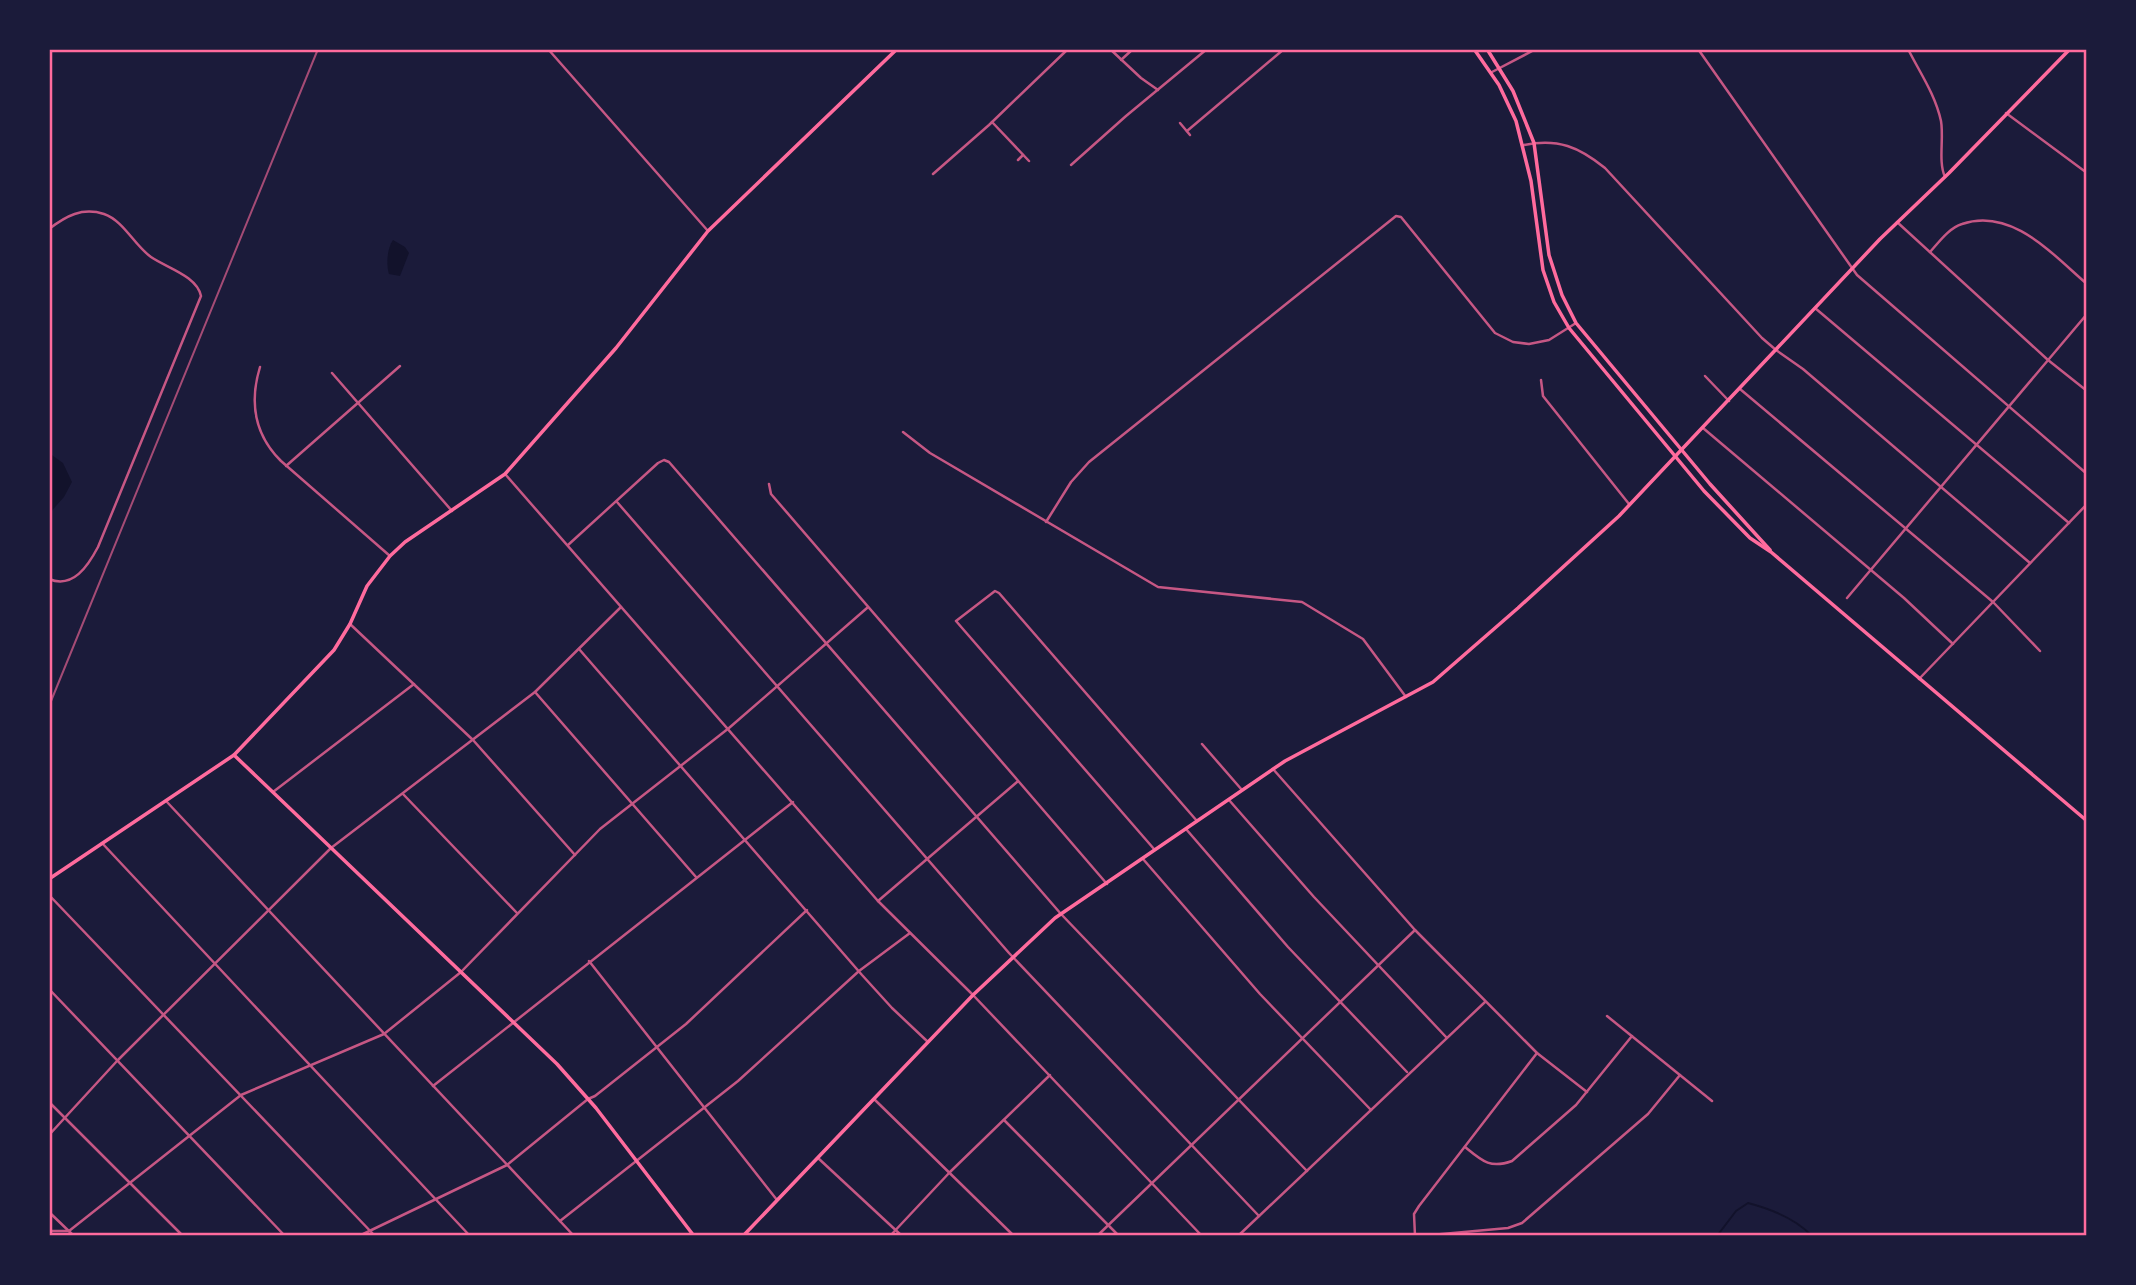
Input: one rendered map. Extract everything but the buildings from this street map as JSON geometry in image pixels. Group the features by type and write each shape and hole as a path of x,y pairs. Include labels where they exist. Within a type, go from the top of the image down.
{"main road":[{"path":"49,878 234,755 334,650 350,624 367,586 390,556 405,542 505,474 616,348 708,231 897,49"},
{"path":"1474,49 1492,72 1511,110 1524,145 1540,259 1554,302 1569,328 1722,510 1756,542 2087,821"},
{"path":"1487,49 1501,67 1523,111 1534,143 1549,255 1562,295 1576,323 1682,451 1771,552"},
{"path":"743,1236 973,995 1061,914 1273,769 1433,682 1604,531 1897,222 1945,177 2070,49"},
{"path":"234,755 557,1064 588,1099 694,1236"}],"street":[{"path":"548,49 708,231"},
{"path":"551,53 555,49"},
{"path":"933,174 1068,49"},
{"path":"1110,49 1141,79 1159,90"},
{"path":"1121,60 1133,49"},
{"path":"1071,165 1207,49"},
{"path":"1180,123 1188,133 1284,49"},
{"path":"1492,72 1536,49"},
{"path":"1698,49 1852,269 2087,474"},
{"path":"1908,49 1936,101 1943,134 1942,169 1945,177"},
{"path":"2006,113 2087,173"},
{"path":"992,122 1029,161"},
{"path":"1524,145 1561,144 1576,148 1605,168 1762,338 1803,369 2030,563"},
{"path":"1018,160 1023,155"},
{"path":"49,229 66,216 75,213 106,215 124,229 141,250 194,283 201,296 98,547 73,579 59,582 49,579"},
{"path":"1046,522 1072,482 1089,462 1396,216 1401,217 1495,333 1516,343 1530,344 1549,340 1576,323"},
{"path":"1897,222 2048,360 2087,391"},
{"path":"1930,252 1950,230 1961,224 2006,224 2032,237 2087,284"},
{"path":"1815,308 2069,523"},
{"path":"1847,598 2087,314"},
{"path":"286,466 400,366"},
{"path":"260,367 254,396 257,423 270,449 390,556"},
{"path":"332,373 452,511"},
{"path":"1705,376 1728,401"},
{"path":"1541,380 1543,396 1630,505"},
{"path":"1740,389 1993,602 2040,651"},
{"path":"1703,428 1953,644"},
{"path":"903,432 930,453 1158,587 1303,602 1363,639 1406,697"},
{"path":"568,545 664,460 671,464 1061,914 1307,1171"},
{"path":"505,474 878,901 973,995 1202,1236"},
{"path":"769,484 771,494 867,608 1107,884"},
{"path":"617,502 1013,958 1259,1216"},
{"path":"1919,679 2087,504"},
{"path":"1155,851 956,621 995,591 1197,821"},
{"path":"49,1135 117,1060 331,848 535,692 622,606"},
{"path":"49,1231 69,1231 241,1095 384,1034 461,972 600,829 729,728 867,608"},
{"path":"350,624 473,740 575,855"},
{"path":"579,649 859,971 892,1008 928,1042"},
{"path":"273,793 414,684"},
{"path":"535,692 696,877"},
{"path":"1202,744 1242,790"},
{"path":"1273,769 1415,930 1537,1053 1587,1093"},
{"path":"878,901 1017,782"},
{"path":"403,794 517,914"},
{"path":"1228,800 1378,967 1447,1037"},
{"path":"167,801 574,1236"},
{"path":"433,1086 793,802"},
{"path":"1186,829 1279,937 1408,1073"},
{"path":"102,843 470,1236"},
{"path":"1143,859 1240,971 1371,1110"},
{"path":"49,895 375,1236"},
{"path":"359,1236 507,1165 686,1024 807,911"},
{"path":"1097,1236 1415,930"},
{"path":"560,1221 738,1081 859,971 910,933"},
{"path":"589,961 777,1200"},
{"path":"49,989 285,1236"},
{"path":"1238,1236 1485,1002"},
{"path":"1607,1016 1712,1101"},
{"path":"1465,1147 1491,1165 1512,1161 1576,1105 1632,1036"},
{"path":"1415,1236 1414,1214 1537,1053"},
{"path":"890,1236 950,1172 1050,1075"},
{"path":"1420,1236 1508,1227 1521,1223 1648,1114 1681,1075"},
{"path":"874,1099 1014,1236"},
{"path":"49,1102 183,1236"},
{"path":"1004,1120 1119,1236"},
{"path":"818,1158 902,1236"},
{"path":"49,1212 75,1236"},
{"path":"1482,1230 1483,1236"}],"shaded area":[{"path":"393,240 405,247 409,253 400,276 389,274 388,270 388,252"},
{"path":"49,453 63,463 72,482 64,497 49,514"}],"waterway":[{"path":"1717,1236 1736,1211 1748,1203 1782,1215 1812,1236"}],"railway":[{"path":"49,706 318,49"}]}
